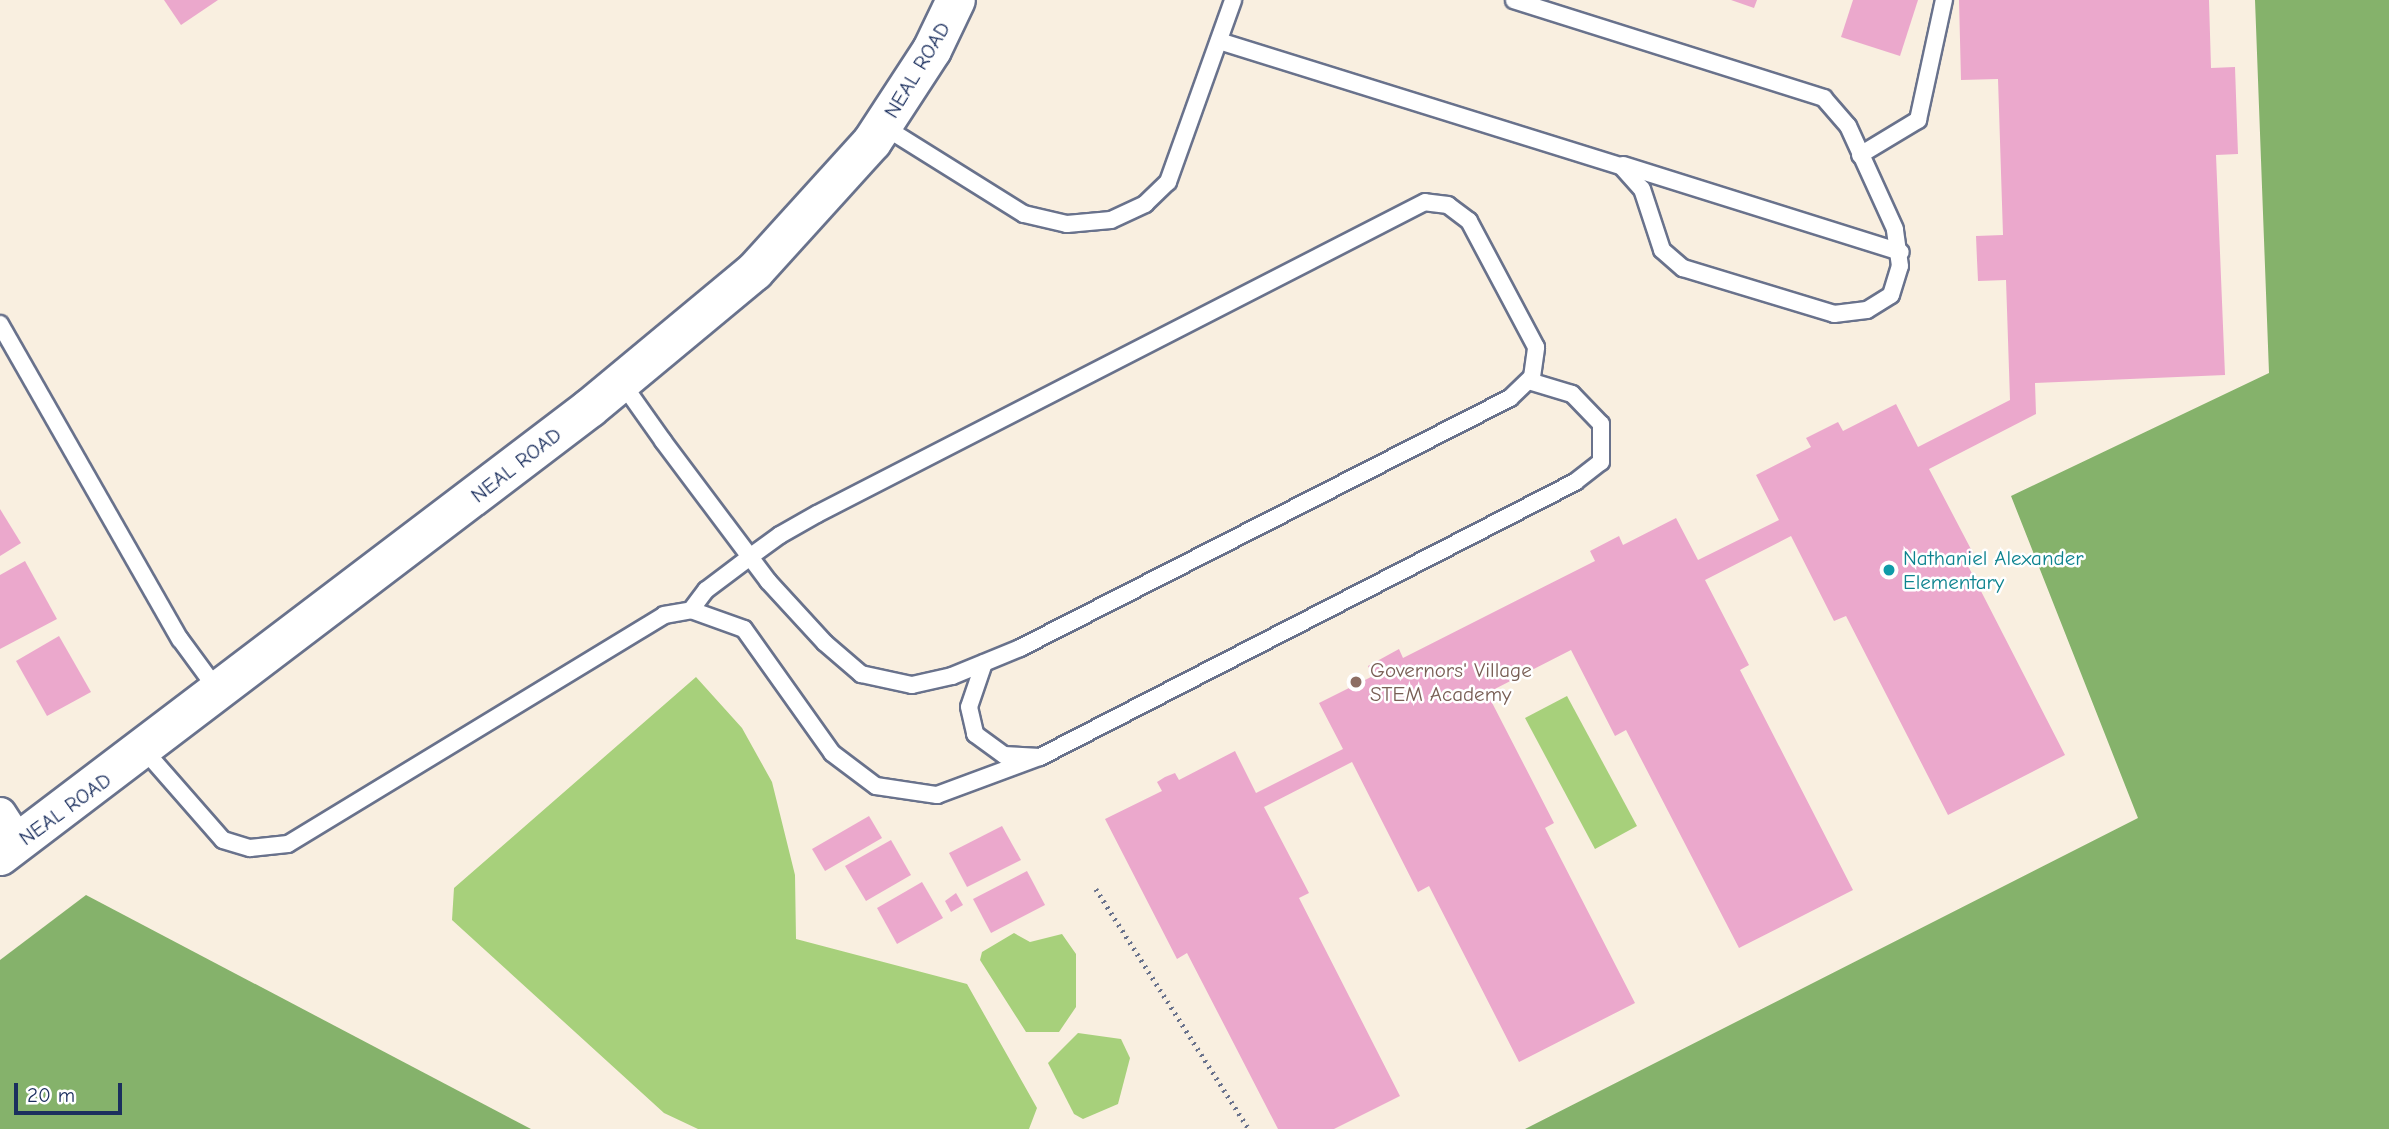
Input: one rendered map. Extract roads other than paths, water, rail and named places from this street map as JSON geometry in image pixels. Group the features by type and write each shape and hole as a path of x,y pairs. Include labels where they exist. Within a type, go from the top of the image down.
{"street":[{"name":"NEAL ROAD","path":"6,838 145,751 622,383 764,262 842,181 883,127 956,0"}],"lane":[{"path":"883,127 1024,214 1067,224 1111,220 1145,204 1168,181 1233,0"},
{"path":"1514,0 1813,92 1836,107 1860,155 1900,251 1898,280 1880,305 1850,314 1812,311 1669,259 1642,189 1621,166 1604,159"},
{"path":"1860,155 1918,120 1944,0"},
{"path":"1219,41 1900,251"},
{"path":"622,383 750,557 846,664 870,679 927,683 984,663 1510,398 1529,381 1536,347 1477,232 1458,210 1425,202 817,514 750,557 706,590 691,610"},
{"path":"0,324 180,639 220,694"},
{"path":"145,751 223,840 250,848 288,844 664,615 691,610 744,629 832,753 876,786 937,795 1040,757 1587,476 1604,453 1597,416 1572,394 1529,381"},
{"path":"984,663 969,707 975,734 1004,755 1040,757"}],"place":[{"name":"Nathaniel Alexander Elementary","path":"1889,570"},
{"name":"Governors' Village STEM Academy","path":"1356,682"}]}
